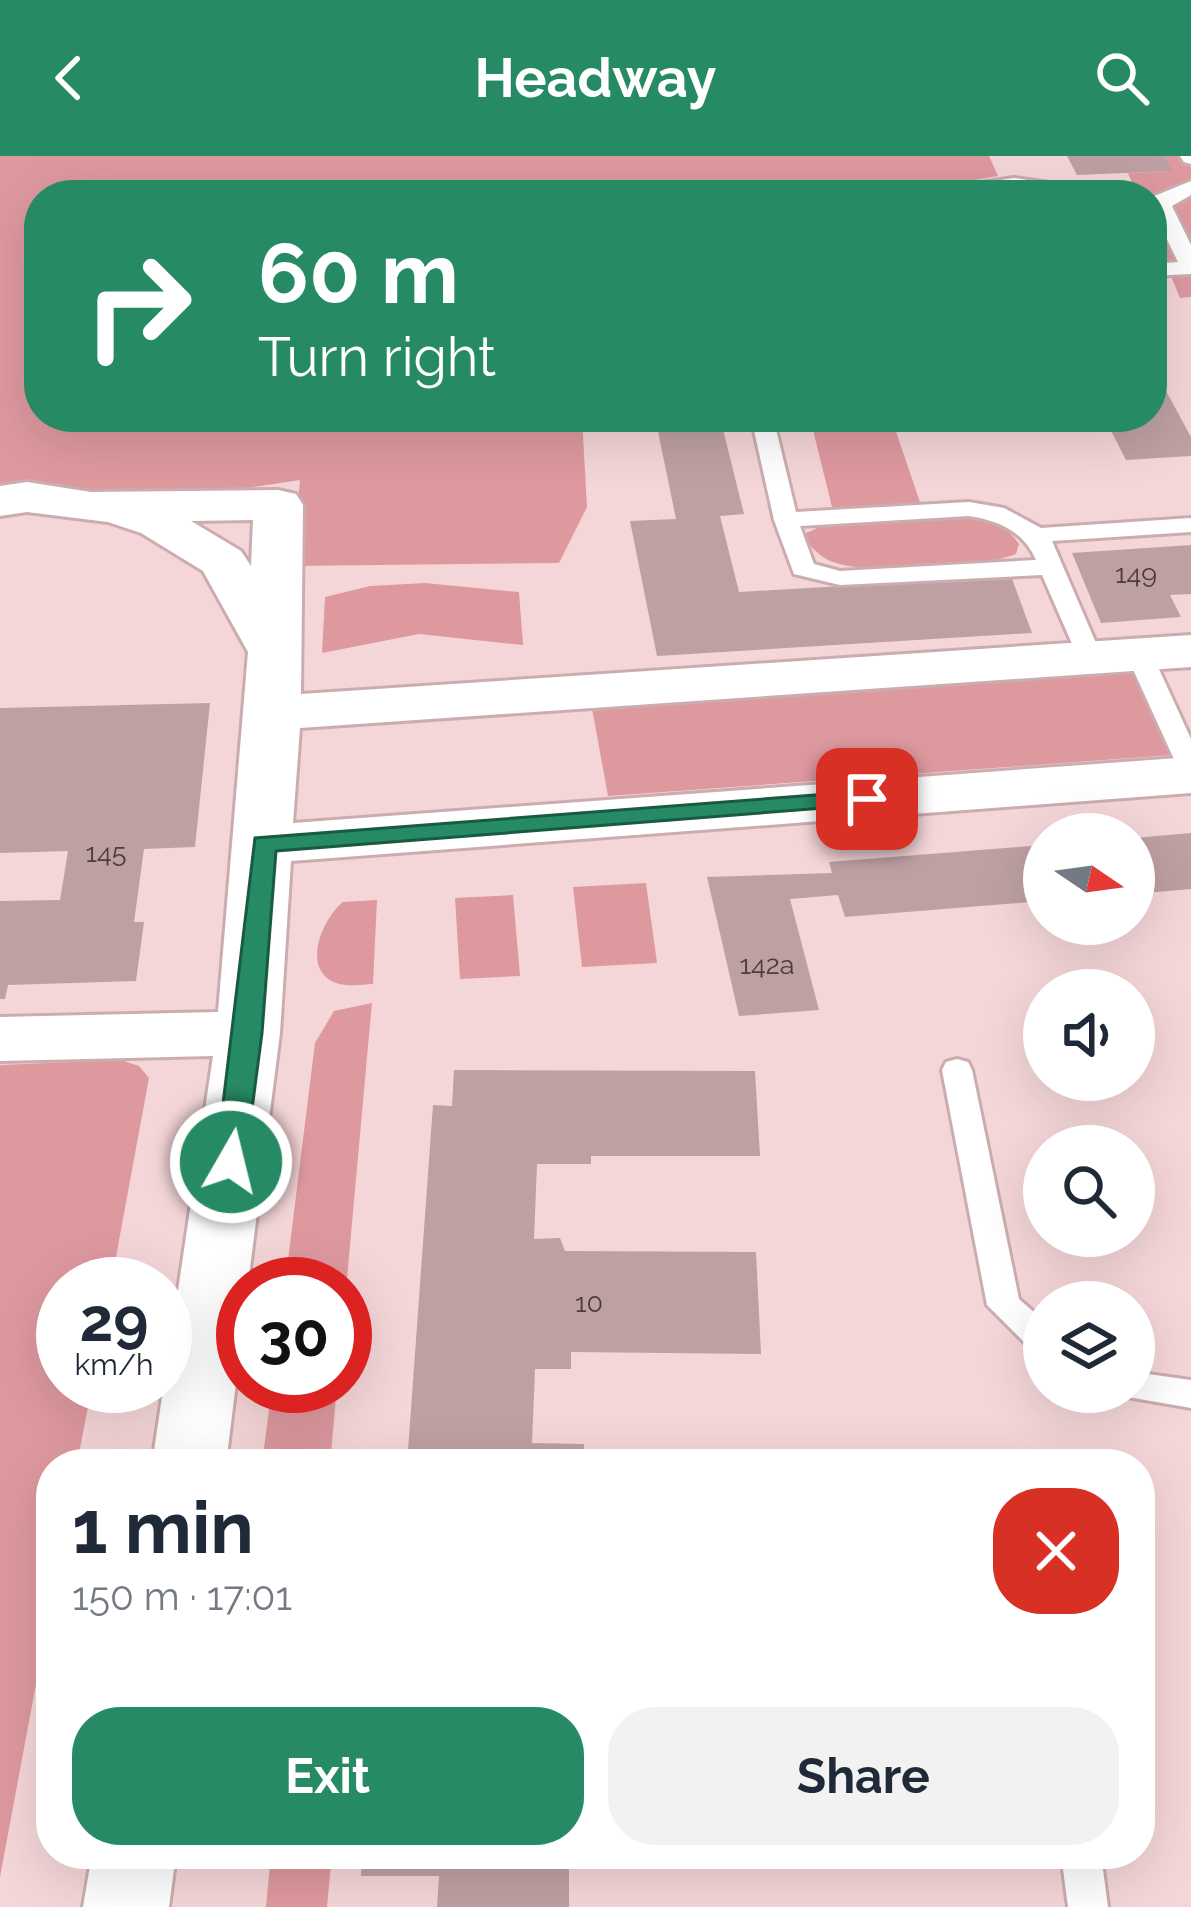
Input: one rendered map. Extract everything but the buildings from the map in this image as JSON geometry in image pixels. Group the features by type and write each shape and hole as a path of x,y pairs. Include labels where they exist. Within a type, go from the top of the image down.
{"street":[{"path":"0,501 27,497 158,522 223,562 275,653"},
{"path":"91,507 278,505 273,713 248,1033 191,1449"},
{"path":"273,713 1140,654"},
{"path":"264,844 1191,771"},
{"path":"0,1039 248,1033"},
{"path":"126,1907 132,1869"}],"lane":[{"path":"1010,160 1013,180"},
{"path":"1167,224 1191,267"},
{"path":"765,432 803,569 840,578 1051,567"},
{"path":"786,520 969,509 996,514 1037,535 1191,525"},
{"path":"1037,535 1051,567 1140,654 1191,771"},
{"path":"957,1070 1004,1305 1023,1322"},
{"path":"1155,1389 1191,1394"},
{"path":"1083,1869 1088,1907"}],"shaded area":[{"path":"0,156 989,156 998,176 975,180 24,180 24,432 583,432 587,507 559,563 292,566 300,480 241,489 93,494 0,485"},
{"path":"1165,156 1191,156 1191,297 1180,298 1167,266 1167,180 1131,180 1128,173 1172,171"},
{"path":"813,432 896,432 921,505 833,511"},
{"path":"985,518 1012,535 1019,544 1016,554 926,568 853,567 823,557 805,541 804,534 824,525"},
{"path":"425,583 519,592 523,645 419,634 322,653 325,597 370,586"},
{"path":"1134,666 1173,755 608,796 591,703"},
{"path":"646,883 657,963 582,967 573,887"},
{"path":"513,895 520,976 460,979 455,898"},
{"path":"377,900 373,984 332,981 317,960 324,927 343,902"},
{"path":"372,1003 349,1257 288,1257 315,1043 334,1011"},
{"path":"121,1060 139,1066 149,1078 116,1257 36,1257 36,1413 87,1413 80,1449 36,1449 36,1684 0,1877 0,1065"},
{"path":"269,1413 335,1413 331,1449 264,1449"},
{"path":"270,1869 331,1869 327,1907 266,1907"}],"route":[{"path":"231,1162 264,844 867,799"}]}
